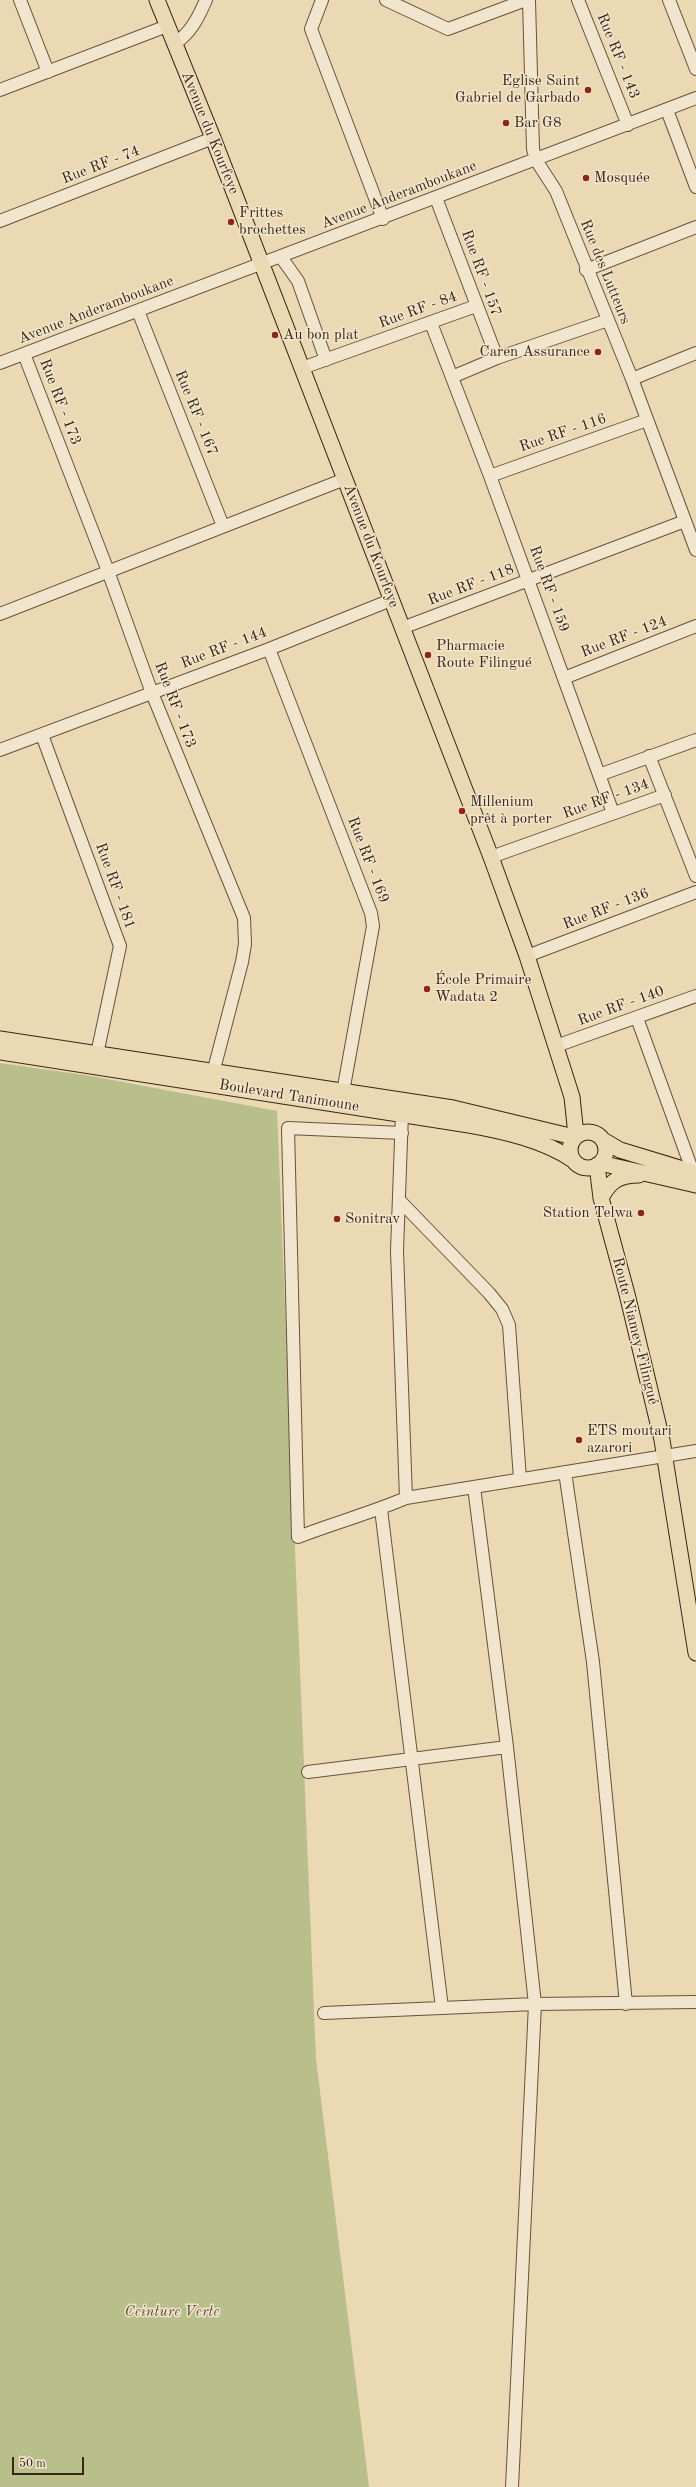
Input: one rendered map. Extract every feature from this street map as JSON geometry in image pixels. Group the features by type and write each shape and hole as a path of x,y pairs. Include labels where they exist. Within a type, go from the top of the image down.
{"main road":[{"name":"Avenue du Kourfeye","path":"157,0 213,138 491,857 527,956 572,1097 575,1136"},
{"name":"Boulevard Tanimoune","path":"0,1039 97,1054 128,1065 497,1131 559,1152 575,1163"},
{"name":"Boulevard Tanimoune","path":"0,1052 213,1073 453,1108 575,1136"},
{"name":"Avenue du Kourfeye","path":"572,1097 599,1136"},
{"path":"651,1174 599,1164 588,1168 575,1163 570,1148 575,1136 584,1132 599,1136 620,1150 694,1176"},
{"path":"599,1136 606,1151 599,1164"},
{"name":"Route Niamey-Filingué","path":"575,1163 601,1198"},
{"name":"Route Niamey-Filingué","path":"599,1164 601,1198 627,1294 664,1456 696,1653"},
{"path":"601,1198 608,1185 617,1178 627,1175 651,1174 694,1176"}],"street":[{"path":"20,0 48,72"},
{"path":"174,44 183,39 195,24 206,0"},
{"path":"322,0 311,29 383,219"},
{"path":"386,0 448,29 526,0"},
{"name":"Rue des Lutteurs","path":"530,0 532,140 536,160 556,191 586,270 608,320 648,420 696,550"},
{"name":"Rue RF - 143","path":"578,0 628,125"},
{"path":"669,0 696,69"},
{"path":"0,90 167,26"},
{"name":"Avenue Anderamboukane","path":"0,363 383,219 696,98"},
{"path":"667,110 696,187"},
{"name":"Rue RF - 74","path":"0,221 213,138"},
{"name":"Rue RF - 157","path":"436,198 497,358"},
{"path":"586,270 696,227"},
{"path":"281,257 298,281 326,360"},
{"name":"Rue RF - 84","path":"302,368 476,306"},
{"name":"Rue RF - 167","path":"138,310 223,526"},
{"path":"452,377 497,358 608,320"},
{"name":"Rue RF - 159","path":"431,323 490,476 614,813"},
{"path":"632,379 696,353"},
{"name":"Rue RF - 173","path":"24,354 108,571 152,693 244,918 245,944 242,962 213,1073"},
{"name":"Rue RF - 116","path":"490,476 648,420"},
{"path":"0,614 345,479"},
{"name":"Rue RF - 118","path":"402,628 685,521"},
{"name":"Rue RF - 144","path":"0,750 152,693 391,600"},
{"name":"Rue RF - 124","path":"564,678 696,626"},
{"name":"Rue RF - 169","path":"269,648 371,913 373,926 342,1092"},
{"name":"Rue RF - 181","path":"42,734 120,946 97,1054"},
{"path":"599,775 696,740"},
{"path":"649,756 696,876"},
{"name":"Rue RF - 134","path":"491,857 665,795"},
{"name":"Rue RF - 136","path":"527,956 696,892"},
{"name":"Rue RF - 140","path":"556,1046 696,996"},
{"path":"637,1018 694,1176"},
{"path":"402,1113 401,1202 397,1251 406,1498"},
{"path":"402,1133 288,1128 298,1537 327,1525 381,1509 406,1498 696,1451"},
{"path":"401,1202 489,1293 506,1316 509,1325 520,1479"},
{"path":"565,1472 593,1662 626,2004"},
{"path":"474,1487 507,1747 535,2004 512,2487"},
{"path":"381,1509 442,2008"},
{"path":"308,1772 507,1747"},
{"path":"324,2013 535,2004 696,2002"}],"green space":[{"name":"Ceinture Verte","path":"0,1063 91,1076 277,1111 316,2059 369,2487 0,2487"}],"place":[{"name":"Eglise Saint Gabriel de Garbado","path":"588,90"},
{"name":"Bar G8","path":"506,123"},
{"name":"Mosquée","path":"586,178"},
{"name":"Frittes brochettes","path":"231,222"},
{"name":"Au bon plat","path":"275,335"},
{"name":"Caren Assurance","path":"598,352"},
{"name":"Pharmacie Route Filingué","path":"428,655"},
{"name":"Millenium prêt à porter","path":"462,811"},
{"name":"École Primaire Wadata 2","path":"427,989"},
{"name":"Station Telwa","path":"641,1213"},
{"name":"Sonitrav","path":"337,1219"},
{"name":"ETS moutari azarori","path":"579,1440"}]}
